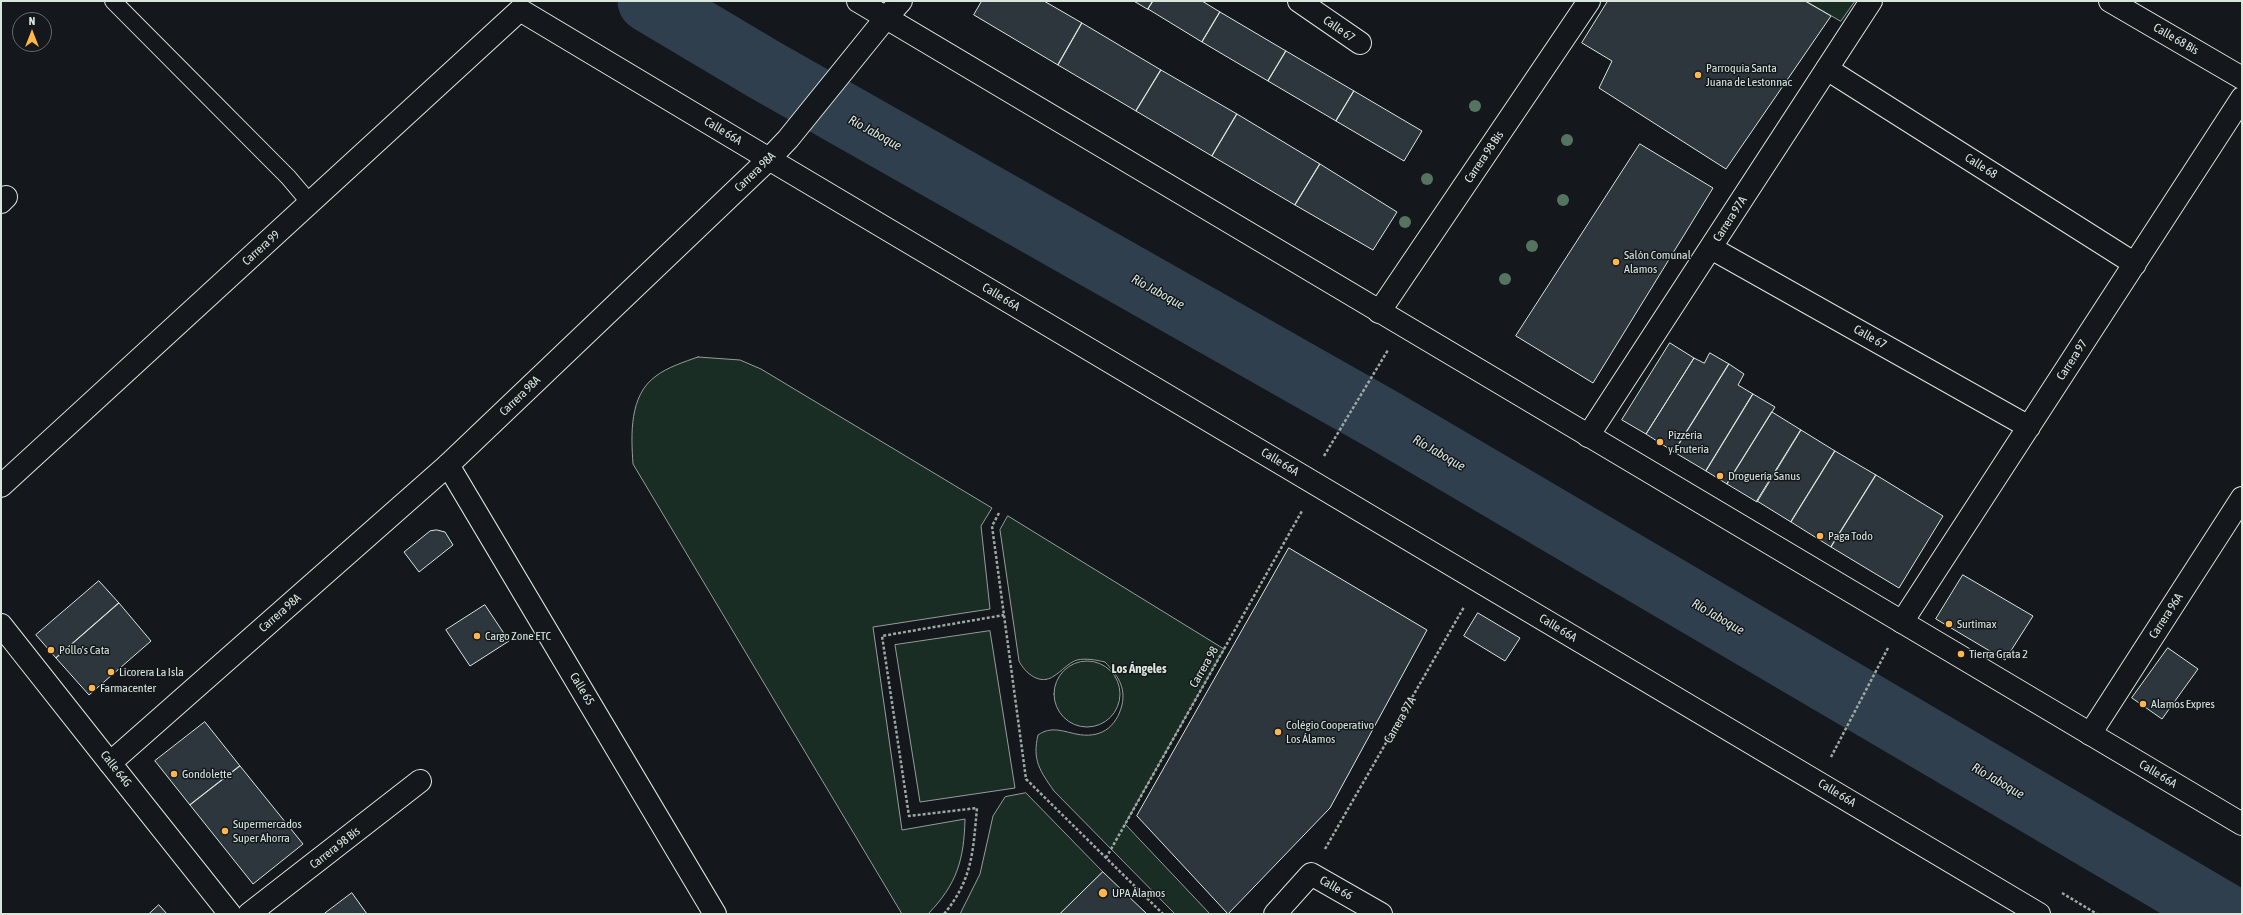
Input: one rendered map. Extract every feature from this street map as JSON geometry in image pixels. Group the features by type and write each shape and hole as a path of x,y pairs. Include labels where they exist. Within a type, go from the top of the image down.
{"street":[{"name":"Calle 66A","path":"858,1 885,19 2242,824"},
{"name":"Carrera 98A","path":"110,763 448,465 769,159 804,120 901,1"},
{"name":"Calle 67","path":"1300,1 1360,43"},
{"name":"Carrera 98 Bis","path":"1379,312 1589,1"},
{"name":"Carrera 97A","path":"1588,436 1871,1"},
{"name":"Calle 68 Bis","path":"2110,1 2242,78"},
{"name":"Carrera 99","path":"1,486 520,10"},
{"name":"Calle 66A","path":"520,10 2039,914"},
{"name":"Calle 68","path":"1827,69 2135,264"},
{"name":"Carrera 97","path":"1902,622 2242,98"},
{"name":"Calle 67","path":"1711,248 2028,428"},
{"name":"Calle 65","path":"448,465 715,914"},
{"name":"Carrera 96A","path":"2090,734 2242,498"},
{"name":"Calle 64G","path":"1,625 230,914"},
{"name":"Carrera 98 Bis","path":"249,914 420,781"},
{"path":"1275,914 1311,874"},
{"name":"Calle 66","path":"1311,874 1381,914"}],"lane":[{"path":"113,1 288,177 310,203"}],"path":[{"path":"1334,439 1402,326"},
{"name":"Carrera 98","path":"1106,858 1317,485"},
{"path":"999,513 992,526 1026,779 1163,914"},
{"name":"Carrera 97A","path":"1311,874 1479,581"},
{"path":"944,914 958,898 972,861 977,808 909,816 882,636 1004,615"},
{"path":"1816,781 1848,726 1875,674"}],"green space":[{"path":"1806,1 1855,1 1841,21"},
{"path":"698,357 740,360 761,369 992,508 981,526 990,609 873,627 902,830 965,819 963,847 957,871 946,892 928,914 902,914 633,464 632,428 634,416 636,405 647,384 666,370"},
{"path":"1008,516 1224,649 1125,824 1210,914 1175,914 1054,791 1041,771 1038,765 1036,751 1038,735 1052,730 1092,735 1106,730 1116,720 1122,705 1123,692 1117,676 1105,662 1080,659 1071,663 1049,679 1043,680 1029,674 1022,666 1019,661 1000,530"},
{"path":"990,631 1015,788 920,802 895,645"},
{"path":"1087,661 1100,664 1110,671 1117,681 1120,694 1117,707 1110,717 1100,724 1087,727 1074,724 1064,717 1057,707 1054,694 1057,681 1064,671 1074,664"},
{"path":"1026,793 1103,872 1060,914 960,914 980,874 993,816 1005,797"}],"building":[{"path":"982,1 1044,1 1082,23 1058,65 974,15"},
{"path":"1134,1 1153,1 1148,9"},
{"path":"1153,1 1202,1 1220,12 1202,42 1148,9"},
{"name":"Parroquia Santa Juana de Lestonnac","path":"1608,1 1805,1 1831,16 1726,169 1599,88 1612,61 1582,43"},
{"path":"1220,12 1286,51 1268,81 1202,42"},
{"path":"1082,23 1161,70 1136,111 1058,65"},
{"path":"1286,51 1354,91 1336,121 1268,81"},
{"path":"1161,70 1237,114 1212,156 1136,111"},
{"path":"1354,91 1422,131 1404,161 1336,121"},
{"path":"1237,114 1320,164 1295,205 1212,156"},
{"name":"Salón Comunal Alamos","path":"1640,144 1713,188 1593,383 1516,336"},
{"path":"1320,164 1397,212 1373,250 1295,205"},
{"path":"1670,343 1694,358 1646,434 1622,420"},
{"path":"1710,353 1729,364 1674,452 1646,434 1694,358 1704,363"},
{"path":"1729,364 1744,374 1738,385 1753,394 1706,471 1674,452"},
{"path":"1753,394 1775,407 1727,484 1706,471"},
{"path":"1772,412 1801,430 1757,502 1727,484"},
{"path":"1801,430 1835,451 1791,522 1757,501"},
{"path":"1835,451 1876,475 1831,547 1791,522"},
{"path":"1876,475 1943,516 1899,588 1831,547"},
{"path":"437,530 445,532 453,545 419,572 404,552 430,531"},
{"name":"Colégio Cooperativo Los Álamos","path":"1289,548 1427,630 1330,808 1228,914 1137,816"},
{"path":"1963,575 2033,616 2005,660 1936,619"},
{"path":"99,581 119,603 56,658 36,635"},
{"path":"119,603 151,641 89,695 56,658"},
{"name":"Cargo Zone ETC","path":"485,605 509,641 470,666 446,630"},
{"path":"1478,613 1520,638 1505,661 1464,636"},
{"path":"2168,648 2198,669 2162,719 2132,698"},
{"path":"205,722 240,766 190,805 155,761"},
{"path":"240,766 303,844 253,884 190,805"},
{"name":"UPA Álamos","path":"1103,872 1147,914 1060,914"},
{"path":"352,893 367,914 324,914"},
{"path":"159,905 167,914 149,914"}],"waterway":[{"name":"Río Jaboque","path":"649,1 765,70 1383,420 2224,914"}],"place":[{"name":"Parroquia Santa Juana de Lestonnac","path":"1698,75"},
{"name":"Salón Comunal Alamos","path":"1616,262"},
{"name":"Pizzeria y Fruteria","path":"1660,442"},
{"name":"Droguería Sanus","path":"1720,476"},
{"name":"Paga Todo","path":"1820,536"},
{"name":"Surtimax","path":"1949,624"},
{"name":"Cargo Zone ETC","path":"477,636"},
{"name":"Pollo's Cata","path":"51,650"},
{"name":"Tierra Grata 2","path":"1961,654"},
{"name":"Licorera La Isla","path":"111,672"},
{"name":"Farmacenter","path":"92,688"},
{"name":"Alamos Expres","path":"2143,704"},
{"name":"Colégio Cooperativo Los Álamos","path":"1278,732"},
{"name":"Gondolette","path":"174,774"},
{"name":"Supermercados Super Ahorra","path":"225,831"},
{"name":"UPA Álamos","path":"1103,893"}],"district":[{"name":"Los Ángeles","path":"1139,669"}]}
